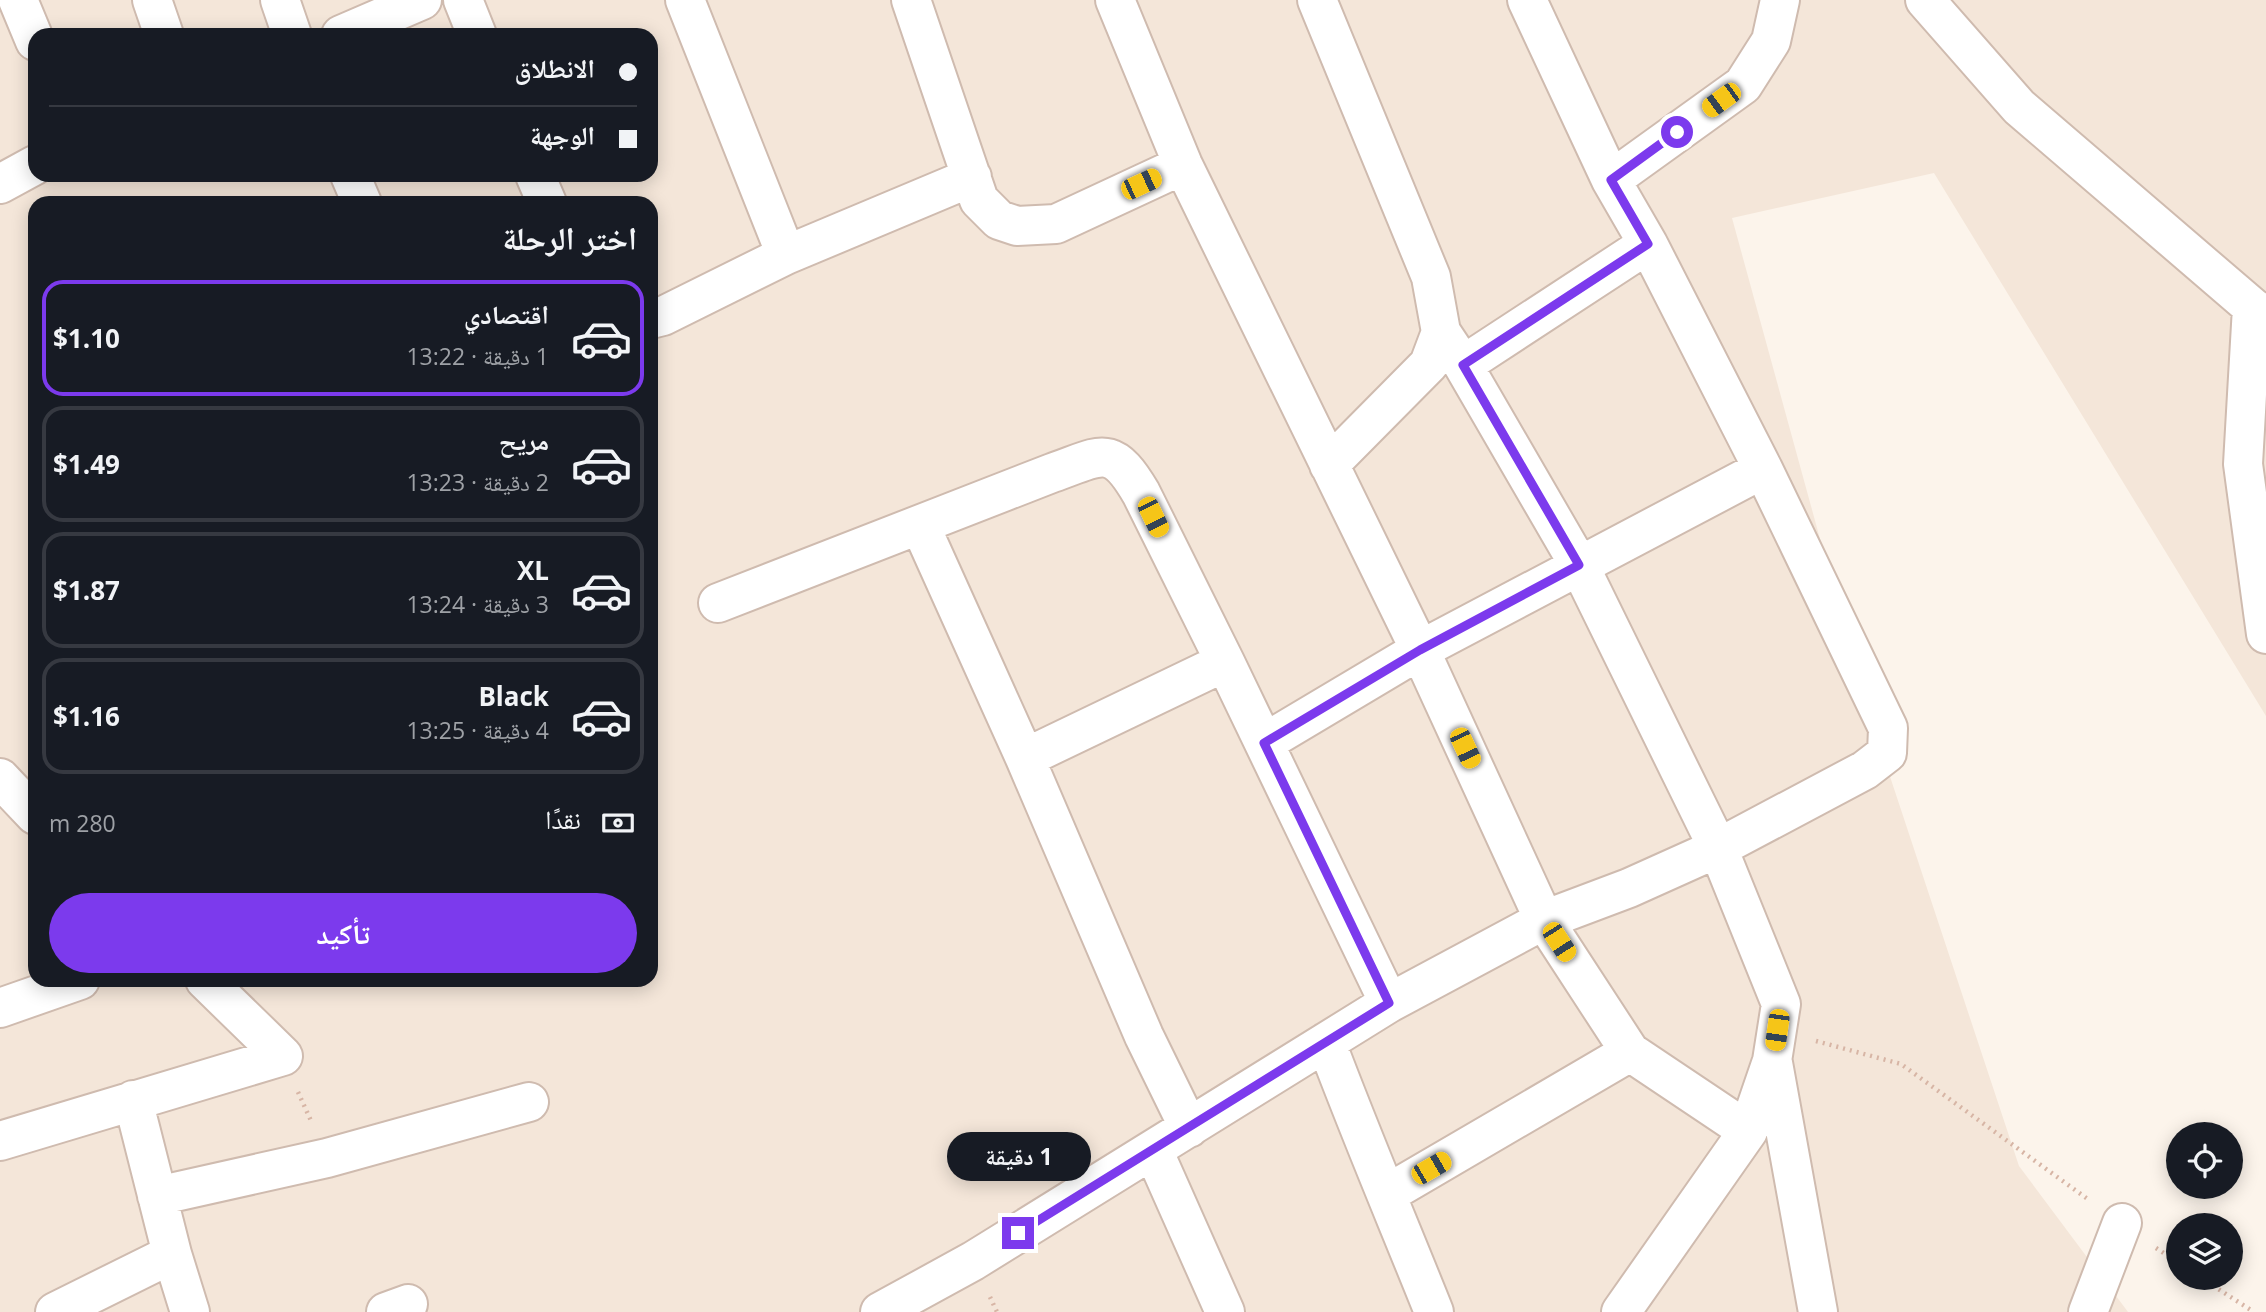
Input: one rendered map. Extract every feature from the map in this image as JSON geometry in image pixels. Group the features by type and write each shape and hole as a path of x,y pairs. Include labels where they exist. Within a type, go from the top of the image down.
{"street":[{"path":"18,0 30,28"},
{"path":"152,0 162,28"},
{"path":"280,0 290,28"},
{"path":"357,28 422,0"},
{"path":"463,0 474,28"},
{"path":"685,0 786,254"},
{"path":"911,0 979,200 999,220 1017,226 1056,224 1183,164"},
{"path":"1115,0 1183,164 1420,650 1544,920 1630,1052 1748,1131"},
{"path":"1317,0 1432,277 1441,332 1463,365 1579,565 1718,848 1781,1004 1774,1046 1748,1131 1621,1312"},
{"path":"880,1312 973,1261 1389,1003 1544,920 1629,888 1718,848 1865,771 1887,753 1888,728 1763,469 1648,244 1611,180 1527,0"},
{"path":"1611,180 1743,85 1771,41 1780,0"},
{"path":"1925,0 2019,107 2259,311 2244,464 2266,634"},
{"path":"0,184 28,169"},
{"path":"658,317 786,254 972,177"},
{"path":"1463,365 1648,244"},
{"path":"1329,465 1429,364 1441,332"},
{"path":"718,603 1097,457 1113,458 1127,469 1141,493 1389,1003"},
{"path":"1264,743 1420,650 1763,469"},
{"path":"920,525 1025,758 1143,1035 1189,1128"},
{"path":"1025,758 1225,662"},
{"path":"0,1008 60,987"},
{"path":"0,1141 283,1056 212,987"},
{"path":"1326,1042 1434,1312"},
{"path":"1774,1046 1818,1312"},
{"path":"1387,1194 1630,1052"},
{"path":"133,1100 172,1254 190,1312"},
{"path":"157,1196 327,1158 529,1102"},
{"path":"1153,1150 1225,1312"},
{"path":"2088,1312 2122,1223"},
{"path":"55,1312 172,1254"}],"path":[{"path":"1774,1046 1901,1064 2166,1254"},
{"path":"283,1056 327,1158"},
{"path":"2220,1290 2254,1312"},
{"path":"2240,1303 2241,1312"}],"shaded area":[{"path":"0,0 2266,0 2266,716 1934,173 1732,218 1862,692 2019,1166 2128,1312 0,1312"}],"route":[{"path":"1018,1233 1389,1003 1264,743 1420,650 1579,565 1463,365 1648,244 1611,180 1677,132"}]}
